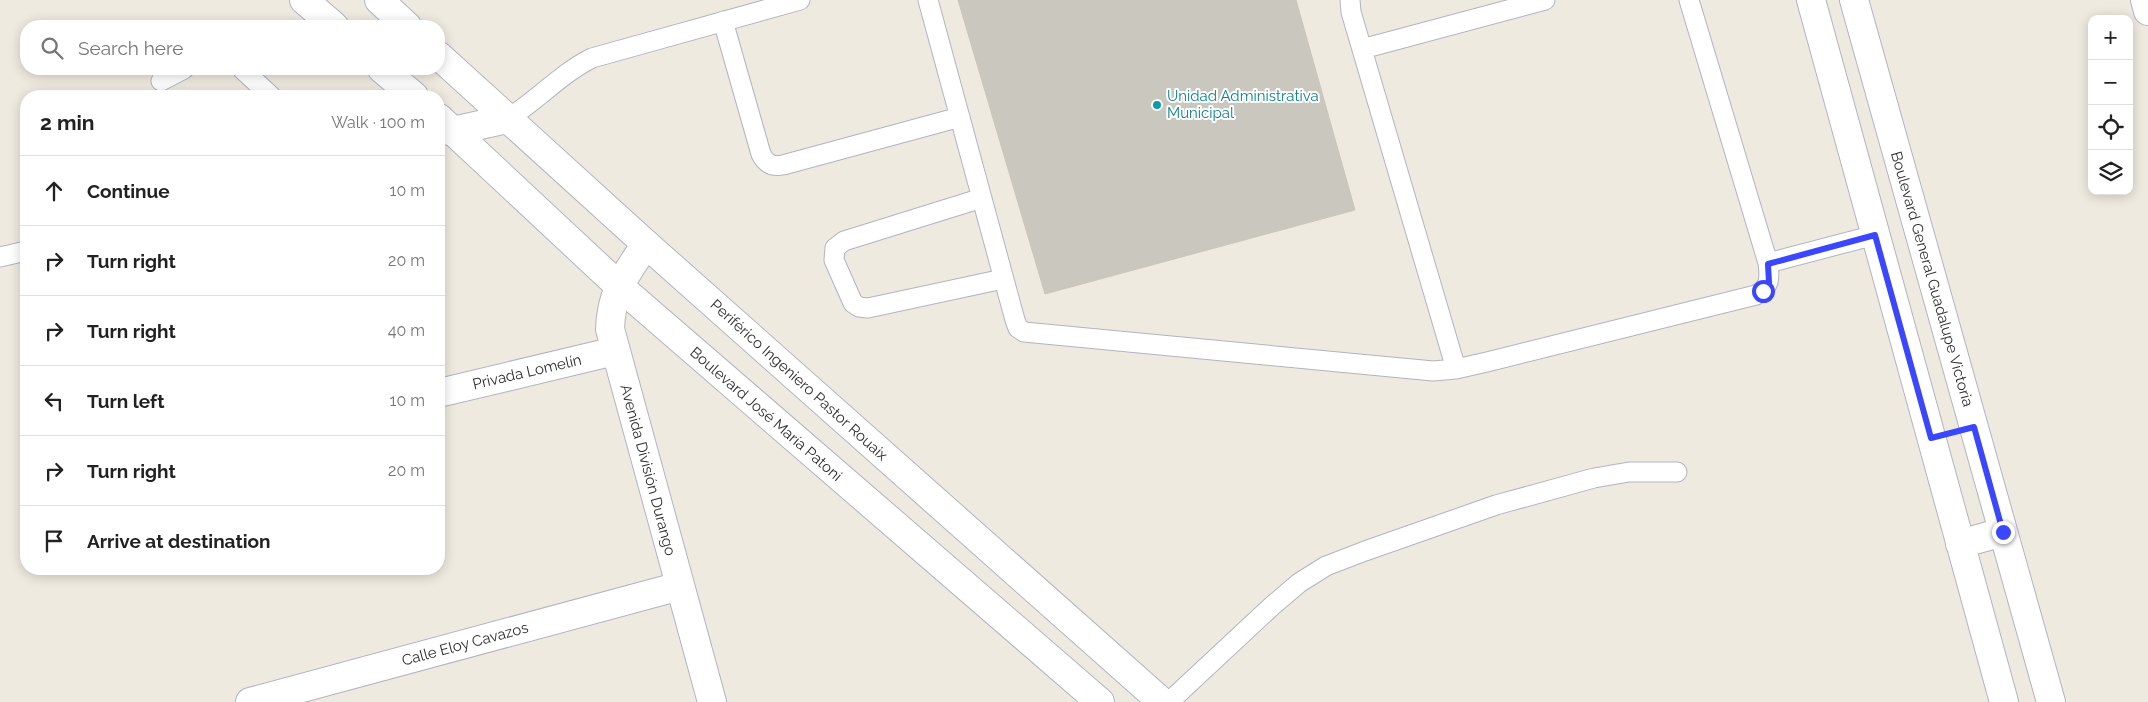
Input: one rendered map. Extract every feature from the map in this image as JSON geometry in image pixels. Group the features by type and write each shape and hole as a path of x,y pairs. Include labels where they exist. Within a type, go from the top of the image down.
{"main road":[{"path":"304,0 327,20"},
{"path":"379,0 401,20"},
{"path":"1811,0 2004,702"},
{"name":"Boulevard General Guadalupe Victoria","path":"1854,0 2051,702"},
{"path":"2145,0 2148,11"},
{"name":"Periférico Ingeniero Pastor Rouaix","path":"445,62 646,244 1162,702"},
{"path":"389,75 407,90"},
{"path":"445,127 507,119"},
{"name":"Boulevard José María Patoni","path":"445,128 618,286 1100,702"},
{"name":"Avenida División Durango","path":"646,244 618,286 611,311 610,330 712,702"},
{"name":"Privada Lomelín","path":"445,392 615,351"},
{"path":"1931,438 1974,427"},
{"path":"1960,544 2003,532"},
{"name":"Calle Eloy Cavazos","path":"250,702 680,586"}],"lane":[{"path":"507,119 525,108 568,72 592,58 800,0"},
{"path":"928,0 1018,328 1024,332 1433,371 1456,369 1756,295 1763,291 1769,283 1768,264 1689,0"},
{"path":"1350,0 1351,12 1456,369"},
{"path":"1362,49 1545,0"},
{"path":"723,21 760,154 764,160 775,166 960,117"},
{"path":"161,81 172,75"},
{"path":"248,75 265,90"},
{"path":"982,198 844,241 835,248 834,260 853,303 868,308 1003,279"},
{"path":"1768,264 1875,235"},
{"path":"0,257 20,252"},
{"path":"1169,702 1272,606 1299,583 1326,566 1496,505 1577,482 1628,472 1677,472"}],"building":[{"name":"Unidad Administrativa Municipal","path":"958,0 1296,0 1355,210 1045,294"}],"place":[{"name":"Unidad Administrativa Municipal","path":"1157,105"}],"route":[{"path":"1763,291 1769,283 1770,273 1768,264 1875,235 1931,438 1974,427 2003,532"}]}
